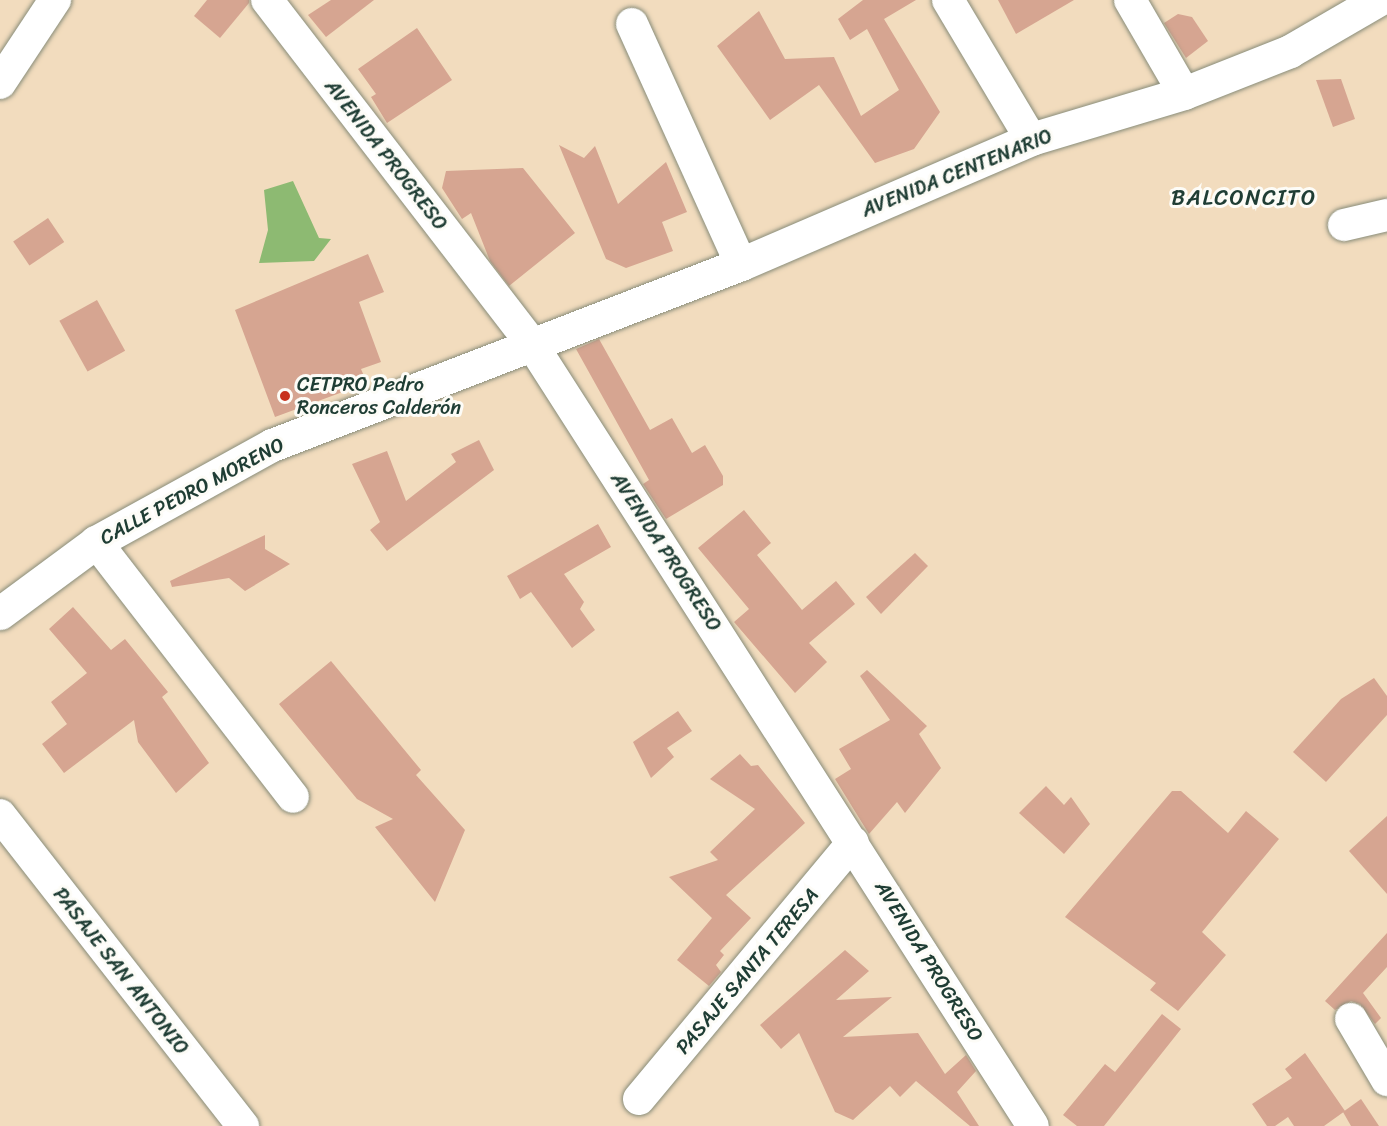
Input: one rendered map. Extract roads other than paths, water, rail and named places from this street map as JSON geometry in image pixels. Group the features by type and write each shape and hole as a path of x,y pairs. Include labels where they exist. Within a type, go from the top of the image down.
{"main road":[{"name":"AVENIDA CENTENARIO","path":"533,346 741,264 1031,139 1184,93 1290,51 1378,0"},
{"name":"CALLE PEDRO MORENO","path":"0,614 96,542 272,445 533,346"}],"street":[{"path":"0,83 55,0"},
{"name":"AVENIDA PROGRESO","path":"267,0 533,346 854,842 1033,1126"},
{"path":"948,0 1031,139"},
{"path":"1130,0 1184,93"},
{"path":"632,24 741,264"},
{"path":"1344,225 1387,214"},
{"path":"96,542 293,797"},
{"name":"PASAJE SAN ANTONIO","path":"0,815 243,1126"},
{"name":"PASAJE SANTA TERESA","path":"639,1099 854,842"},
{"path":"1351,1019 1387,1080"}],"place":[{"name":"CETPRO Pedro Ronceros Calderón","path":"285,396"}],"district":[{"name":"BALCONCITO","path":"1244,198"}]}
